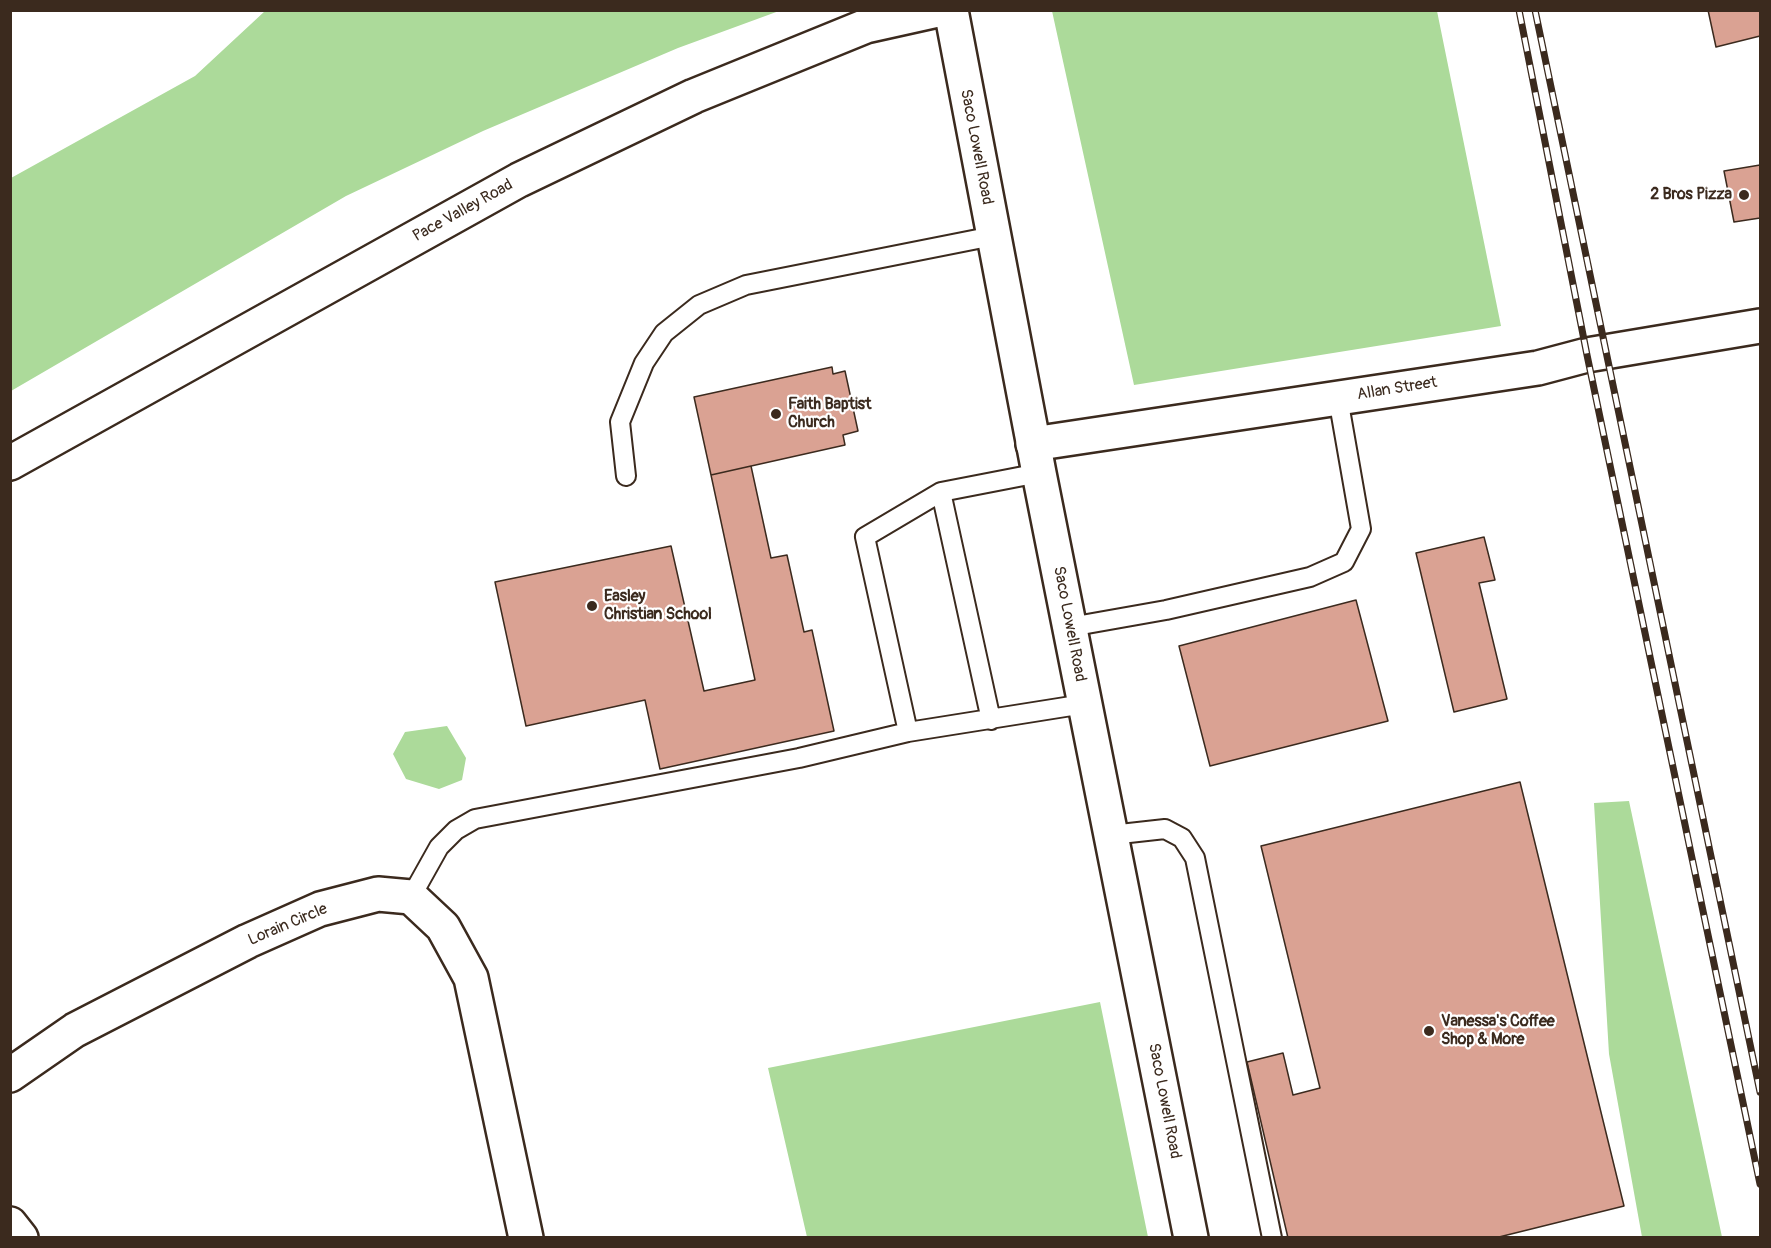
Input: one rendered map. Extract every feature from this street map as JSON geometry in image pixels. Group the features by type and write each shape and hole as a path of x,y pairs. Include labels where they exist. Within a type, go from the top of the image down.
{"street":[{"name":"Pace Valley Road","path":"10,463 519,180 694,96 866,26 938,10"},
{"name":"Saco Lowell Road","path":"951,10 1084,704 1191,1238"},
{"name":"Allan Street","path":"1036,458 1338,398 1538,368 1606,352 1761,326"},
{"name":"Lorain Circle","path":"10,1075 75,1030 248,941 320,909 378,894 411,897"},
{"path":"411,897 443,927 471,978 526,1238"},
{"path":"10,1224 21,1238"}],"lane":[{"path":"626,476 620,422 644,363 664,333 699,305 746,285 993,236"},
{"path":"1070,627 1166,610 1311,577 1344,562 1362,529 1338,398"},
{"path":"908,732 865,537 941,492 1036,458"},
{"path":"941,492 991,720"},
{"path":"411,897 440,847 456,830 475,819 799,758 908,732 1084,704"},
{"path":"1111,835 1165,829 1182,838 1195,858 1272,1238"}],"green space":[{"path":"265,11 779,11 678,48 483,131 346,196 11,391 11,178 195,76"},
{"path":"1052,11 1437,11 1501,326 1134,385"},
{"path":"447,726 466,758 462,780 439,789 406,779 393,754 405,732"},
{"path":"1629,801 1722,1237 1642,1237 1609,1054 1594,803"},
{"path":"1100,1002 1148,1237 807,1237 768,1068"}],"building":[{"path":"1708,10 1760,10 1760,36 1716,47"},
{"name":"2 Bros Pizza","path":"1760,165 1760,218 1734,222 1724,171"},
{"name":"Faith Baptist Church","path":"832,367 833,374 845,371 858,431 843,435 845,445 711,475 694,397"},
{"name":"Easley Christian School","path":"751,466 771,558 787,555 804,632 812,630 834,731 660,769 645,700 526,726 495,582 671,546 704,691 755,680 711,475"},
{"path":"1484,537 1495,580 1479,583 1507,699 1454,712 1416,553"},
{"path":"1356,600 1388,721 1210,766 1179,646"},
{"path":"1520,782 1624,1206 1495,1238 1288,1238 1247,1062 1283,1053 1293,1095 1320,1088 1261,846"}],"railway":[{"path":"1519,10 1587,355 1760,1184"},
{"path":"1535,10 1760,1092"}],"place":[{"name":"2 Bros Pizza","path":"1744,195"},
{"name":"Faith Baptist Church","path":"776,414"},
{"name":"Easley Christian School","path":"592,606"},
{"name":"Vanessa's Coffee Shop & More","path":"1429,1031"}]}
